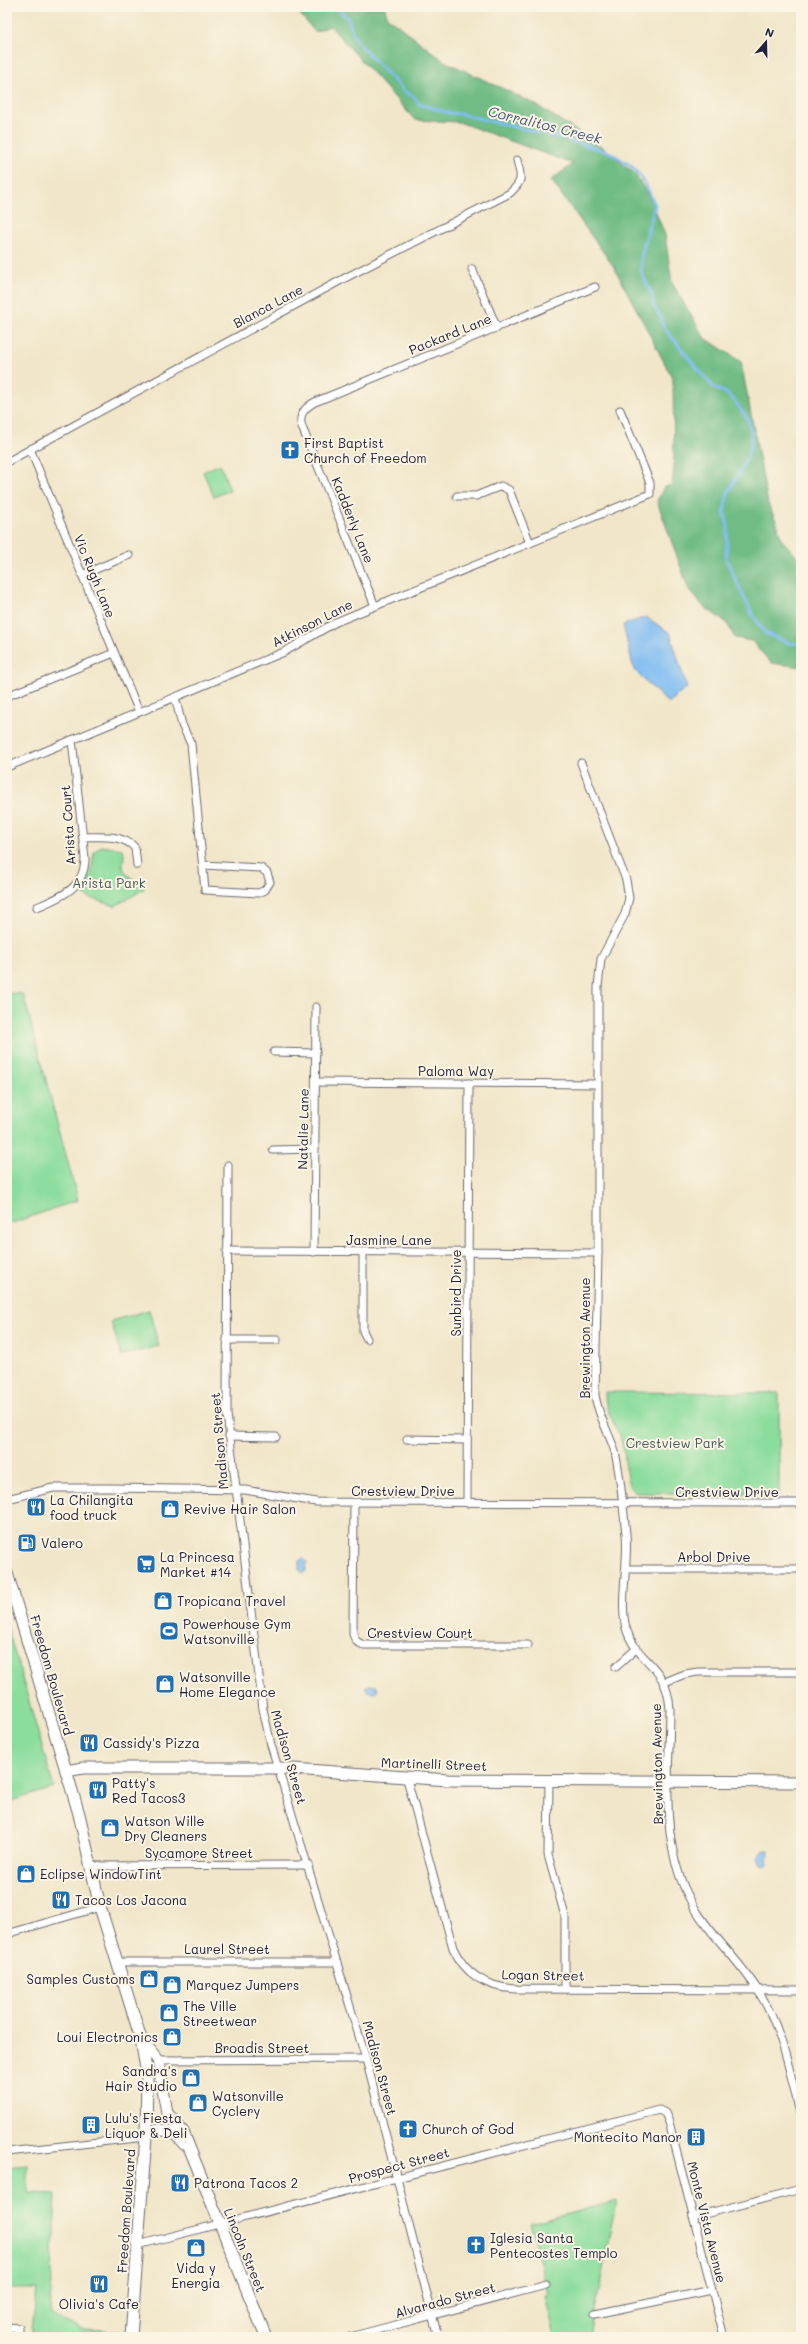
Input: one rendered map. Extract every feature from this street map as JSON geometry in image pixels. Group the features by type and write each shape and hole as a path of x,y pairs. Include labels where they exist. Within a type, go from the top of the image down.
{"street":[{"name":"Blanca Lane","path":"7,462 30,448 396,251 510,193 519,184 521,177 517,160"},
{"path":"472,269 497,328"},
{"name":"Packard Lane","path":"315,402 595,287"},
{"name":"Kadderly Lane","path":"315,402 302,413 300,419 302,427 375,606"},
{"name":"Atkinson Lane","path":"7,767 284,652 336,622 650,494 650,483 620,410"},
{"name":"Vic Rugh Lane","path":"30,448 139,712"},
{"path":"457,496 472,497 501,486 506,487 509,490 530,543"},
{"path":"82,575 129,555"},
{"path":"7,696 114,653"},
{"path":"176,697 182,726 190,744 205,890 258,893 267,888 270,882 267,873 261,868 203,865"},
{"name":"Arista Court","path":"37,907 65,895 78,883 85,864 72,740"},
{"name":"Brewington Avenue","path":"581,763 626,880 629,898 625,914 601,959 597,1022 598,1253 595,1395 598,1413 614,1451 622,1503 627,1545 625,1622 629,1636 665,1682 670,1709 670,1836 676,1863 686,1891 709,1931 757,1989 777,2028 801,2116"},
{"path":"83,837 115,838 128,843 135,848 137,865"},
{"name":"Natalie Lane","path":"314,1252 316,1007"},
{"path":"274,1052 316,1053"},
{"name":"Paloma Way","path":"316,1082 597,1084"},
{"name":"Sunbird Drive","path":"467,1503 468,1083"},
{"path":"273,1150 314,1149"},
{"name":"Madison Street","path":"228,1165 226,1402 235,1490 263,1709 279,1768 366,2059 438,2337"},
{"name":"Jasmine Lane","path":"227,1251 363,1253 598,1253"},
{"path":"363,1253 363,1330 367,1339"},
{"path":"227,1340 277,1340"},
{"path":"229,1436 276,1437"},
{"path":"407,1439 466,1440"},
{"name":"Crestview Drive","path":"7,1499 53,1488 235,1490 306,1501 354,1502 801,1503"},
{"name":"Crestview Court","path":"354,1502 353,1634 356,1641 364,1645 528,1645"},
{"name":"Arbol Drive","path":"626,1569 801,1569"},
{"name":"Freedom Boulevard","path":"7,1573 66,1771 100,1907 141,2039 147,2075 146,2134 131,2337"},
{"path":"616,1667 637,1648"},
{"path":"665,1682 691,1673 801,1672"},
{"name":"Martinelli Street","path":"66,1771 83,1768 279,1768 407,1778 548,1781 669,1780 801,1782"},
{"name":"Logan Street","path":"407,1778 453,1948 462,1964 474,1976 500,1987 801,1990"},
{"path":"548,1781 548,1855 565,1916 565,1988"},
{"name":"Sycamore Street","path":"90,1866 308,1865"},
{"path":"7,1934 100,1907"},
{"name":"Laurel Street","path":"116,1962 338,1962"},
{"name":"Freedom Boulevard","path":"141,2039 158,2060 167,2113"},
{"name":"Broadis Street","path":"158,2060 366,2059"},
{"name":"Prospect Street","path":"138,2245 655,2110 665,2113"},
{"name":"Lincoln Street","path":"167,2113 181,2129 266,2337"},
{"name":"Monte Vista Avenue","path":"665,2113 669,2122 724,2337"},
{"name":"Lincoln Street","path":"146,2134 170,2130 179,2138 189,2151"},
{"path":"7,2152 146,2134"},
{"path":"693,2217 801,2189"},
{"name":"Alvarado Street","path":"350,2337 546,2285"},
{"path":"595,2314 712,2290"},
{"path":"7,2327 19,2328 19,2337"}],"green space":[{"path":"294,7 385,7 387,17 444,61 533,103 608,151 635,174 651,200 665,235 672,283 704,337 741,362 768,504 777,523 781,539 801,561 801,667 771,663 752,641 735,638 727,623 704,607 689,590 657,501 664,487 672,485 674,467 673,379 614,267 551,180 573,164 459,122 415,120 330,26 315,32"},
{"path":"220,464 230,490 214,497 203,472"},
{"name":"Arista Park","path":"101,846 122,849 124,854 124,871 130,877 146,885 143,890 115,906 90,898 81,893 91,874 94,852"},
{"path":"7,993 23,994 78,1200 7,1225"},
{"path":"149,1310 159,1346 121,1356 111,1321"},
{"name":"Crestview Park","path":"605,1392 779,1393 779,1493 636,1493 629,1484 627,1478 623,1447 607,1407"},
{"path":"7,1626 54,1788 7,1802"},
{"path":"28,2165 28,2193 56,2194 50,2315 82,2329 118,2331 117,2337 31,2337 37,2289 7,2289 7,2167"},
{"path":"616,2201 590,2337 555,2337 545,2295 548,2294 530,2224"}],"water":[{"path":"646,617 670,633 687,688 668,703 634,670 623,625"},
{"path":"303,1558 307,1562 304,1573 299,1570 299,1561"},
{"path":"368,1685 377,1686 378,1690 375,1692 369,1692 365,1688"},
{"path":"765,1850 769,1850 768,1864 764,1865 760,1863 758,1856"}],"waterway":[{"name":"Corralitos Creek","path":"336,7 348,19 354,36 360,45 404,91 414,97 419,104 449,113 460,114 554,136 609,152 631,166 642,178 655,205 641,257 641,272 652,295 654,307 661,317 663,326 714,388 726,393 734,400 748,420 751,432 751,445 747,458 728,493 724,511 728,526 726,559 751,612 765,633 789,643 801,644"}],"place":[{"name":"First Baptist Church of Freedom","path":"290,450"},
{"name":"La Chilangita food truck","path":"36,1507"},
{"name":"Revive Hair Salon","path":"170,1509"},
{"name":"Valero","path":"27,1543"},
{"name":"La Princesa Market #14","path":"146,1564"},
{"name":"Tropicana Travel","path":"163,1601"},
{"name":"Powerhouse Gym Watsonville","path":"169,1631"},
{"name":"Watsonville Home Elegance","path":"165,1684"},
{"name":"Cassidy's Pizza","path":"89,1743"},
{"name":"Patty's Red Tacos3","path":"98,1790"},
{"name":"Watson Wille Dry Cleaners","path":"110,1828"},
{"name":"Eclipse WindowTint","path":"26,1874"},
{"name":"Tacos Los Jacona","path":"61,1900"},
{"name":"Samples Customs","path":"149,1979"},
{"name":"Marquez Jumpers","path":"172,1985"},
{"name":"The Ville Streetwear","path":"169,2013"},
{"name":"Loui Electronics","path":"172,2037"},
{"name":"Sandra's Hair Studio","path":"191,2078"},
{"name":"Watsonville Cyclery","path":"198,2103"},
{"name":"Lulu's Fiesta Liquor & Deli","path":"91,2125"},
{"name":"Church of God","path":"408,2129"},
{"name":"Montecito Manor","path":"696,2137"},
{"name":"Patrona Tacos 2","path":"180,2183"},
{"name":"Iglesia Santa Pentecostes Templo","path":"476,2245"},
{"name":"Vida y Energia","path":"196,2248"},
{"name":"Olivia's Cafe","path":"99,2284"}]}
